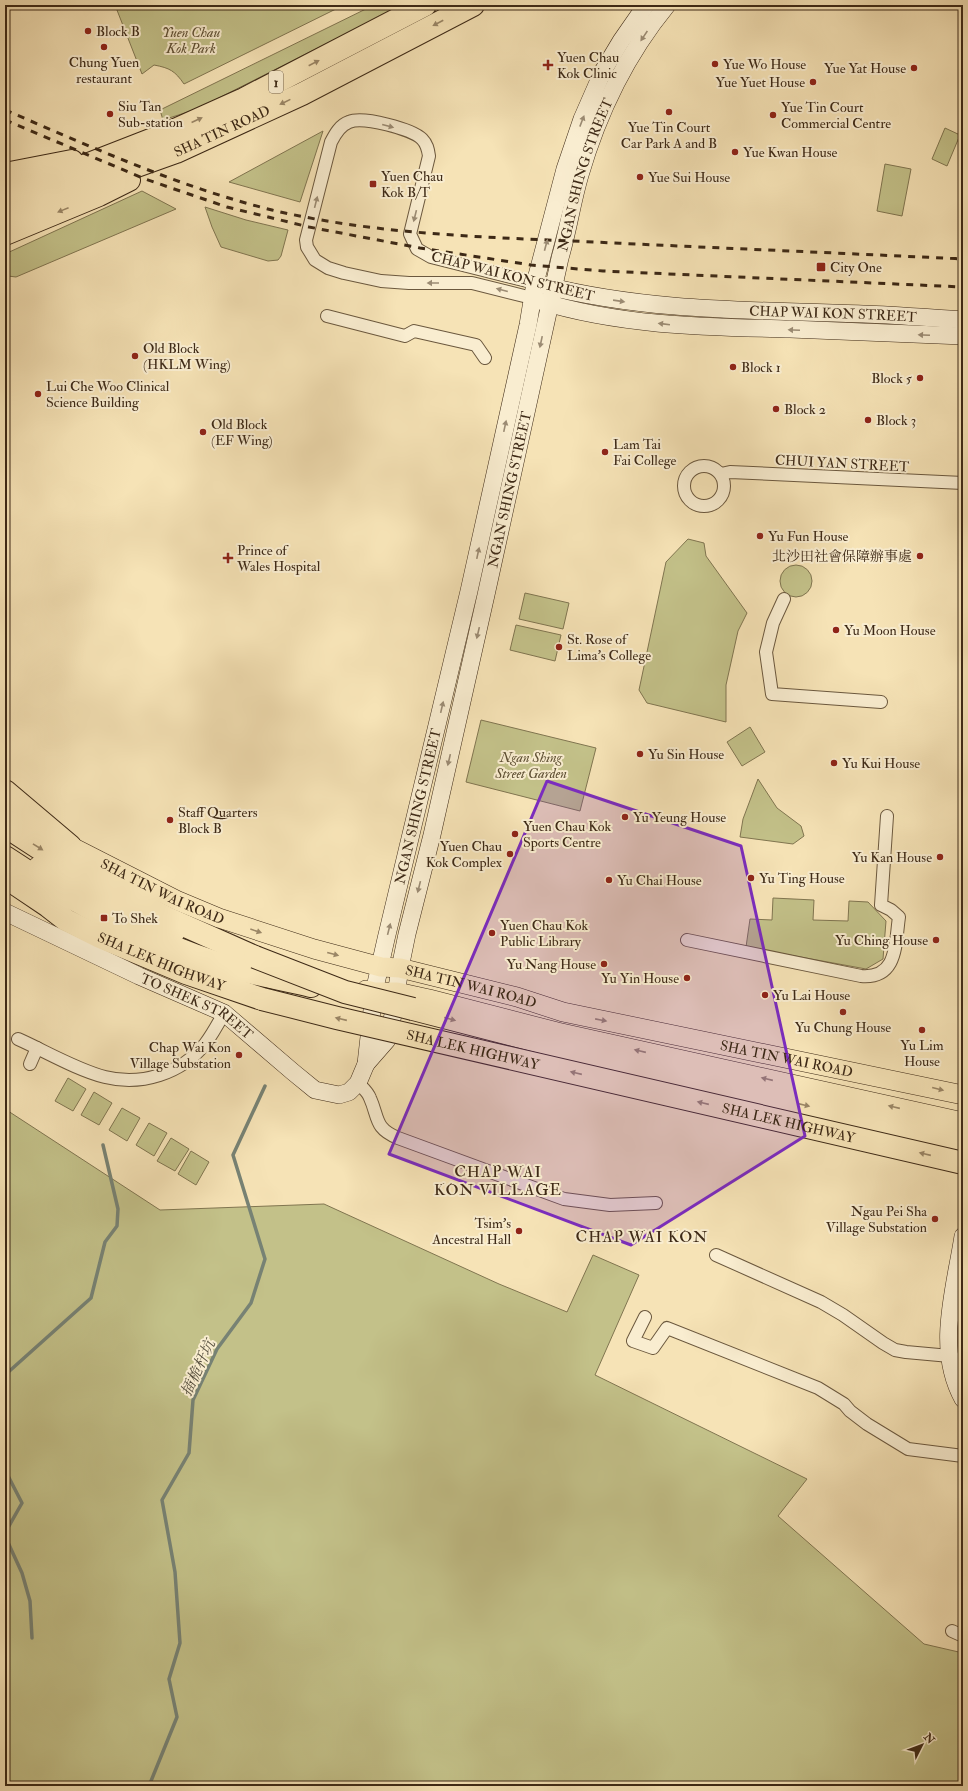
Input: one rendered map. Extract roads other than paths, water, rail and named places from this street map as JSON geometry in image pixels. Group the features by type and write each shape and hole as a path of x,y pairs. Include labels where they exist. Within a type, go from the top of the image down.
{"highway":[{"name":"SHA TIN ROAD","path":"5,196 166,134 244,99 425,5"},
{"name":"SHA TIN ROAD","path":"5,213 176,152 302,94 473,5"},
{"path":"5,174 122,151"},
{"path":"5,234 112,190 176,152"},
{"path":"5,791 70,846"},
{"path":"5,826 45,852 165,917 272,964 345,992"},
{"name":"SHA LEK HIGHWAY","path":"5,857 76,901 134,929 178,949 248,972 345,992 602,1058 963,1142"},
{"name":"SHA LEK HIGHWAY","path":"5,877 66,920 98,936 153,960 262,999 337,1018 963,1163"},
{"path":"5,894 66,920"}],"main road":[{"name":"SHA TIN WAI ROAD","path":"5,807 70,846 176,900 219,918 295,944 381,967 400,968 517,997 563,1012 963,1094"},
{"name":"SHA TIN WAI ROAD","path":"5,846 71,885 178,934 227,953 308,976 374,992 397,992 429,999 557,1032 963,1122"}],"street":[{"name":"NGAN SHING STREET","path":"374,992 470,591 534,291 565,170 582,120 603,71 621,41 646,5"},
{"name":"NGAN SHING STREET","path":"397,992 400,968 480,625 580,175 597,126 617,80 631,55 651,25 668,5"},
{"name":"CHAP WAI KON STREET","path":"534,291 472,283 409,283 381,281 328,268 315,260 307,247 306,240 330,147 336,133 342,126 349,122 366,120 413,132 422,139 428,147 429,156 410,234 417,249 431,258 552,296 600,316 694,327 963,336"},
{"name":"CHAP WAI KON STREET","path":"552,296 612,300 668,307 735,311 865,314 963,320"},
{"path":"327,316 405,336 414,331 476,345 485,358"},
{"name":"CHUI YAN STREET","path":"721,474 730,472 963,483"},
{"path":"784,599 775,619 766,652 772,694 881,702"},
{"path":"686,940 861,976 871,977 880,973 893,959 899,917 891,910 881,905 886,816"},
{"name":"TO SHEK STREET","path":"5,912 139,976 224,1013 315,1090 339,1095 349,1092 358,1083"},
{"path":"374,992 366,1064 358,1083 368,1094 376,1118 382,1127 398,1138 564,1198 610,1205 656,1203"},
{"path":"366,1064 387,1040 397,992"},
{"path":"18,1039 104,1076 125,1079 152,1077 176,1068 196,1054 213,1032 224,1013"},
{"path":"30,1064 37,1048"},
{"path":"963,1236 957,1304 948,1332 950,1356 956,1382 963,1400"},
{"path":"716,1255 821,1302 843,1314 895,1350 950,1356"},
{"path":"645,1317 632,1341 653,1348 668,1328 818,1388 844,1404 850,1411 867,1424 908,1449 963,1456"},
{"path":"952,1631 963,1636"}],"waterway":[{"name":"插桅杆坑","path":"149,1786 177,1717 169,1679 180,1643 175,1572 162,1500 189,1453 193,1400 217,1349 251,1303 265,1259 233,1155 265,1086"},
{"path":"5,1375 91,1298 105,1242 117,1226 118,1209 103,1145"},
{"path":"5,1470 22,1503 5,1533"},
{"path":"5,1536 22,1573 30,1601 32,1638"}],"railway":[{"path":"5,110 103,152 203,190 272,210 352,225 432,234 963,259"},
{"path":"5,120 145,179 227,207 309,227 420,248 531,265 603,271 963,287"}],"place":[{"name":"Block B","path":"88,31"},
{"name":"Chung Yuen restaurant","path":"104,47"},
{"name":"Yue Wo House","path":"715,64"},
{"name":"Yuen Chau Kok Clinic","path":"548,65"},
{"name":"Yue Yat House","path":"914,68"},
{"name":"Yue Yuet House","path":"813,82"},
{"name":"Yue Tin Court Car Park A and B","path":"669,112"},
{"name":"Siu Tan Sub-station","path":"110,114"},
{"name":"Yue Tin Court Commercial Centre","path":"773,115"},
{"name":"Yue Kwan House","path":"735,152"},
{"name":"Yue Sui House","path":"640,177"},
{"name":"Yuen Chau Kok B/T","path":"373,184"},
{"name":"City One","path":"821,267"},
{"name":"Old Block (HKLM Wing)","path":"135,356"},
{"name":"Block 1","path":"733,367"},
{"name":"Block 5","path":"920,378"},
{"name":"Lui Che Woo Clinical Science Building","path":"38,394"},
{"name":"Block 2","path":"776,409"},
{"name":"Block 3","path":"868,420"},
{"name":"Old Block (EF Wing)","path":"203,432"},
{"name":"Lam Tai Fai College","path":"605,452"},
{"name":"Yu Fun House","path":"760,536"},
{"name":"北沙田社會保障辦事處","path":"920,556"},
{"name":"Prince of Wales Hospital","path":"228,558"},
{"name":"Yu Moon House","path":"836,630"},
{"name":"St. Rose of Lima's College","path":"559,647"},
{"name":"Yu Sin House","path":"640,754"},
{"name":"Yu Kui House","path":"834,763"},
{"name":"Yu Yeung House","path":"625,817"},
{"name":"Staff Quarters Block B","path":"170,820"},
{"name":"Yuen Chau Kok Sports Centre","path":"515,834"},
{"name":"Yuen Chau Kok Complex","path":"510,854"},
{"name":"Yu Kan House","path":"940,857"},
{"name":"Yu Ting House","path":"751,878"},
{"name":"Yu Chai House","path":"609,880"},
{"name":"To Shek","path":"104,918"},
{"name":"Yuen Chau Kok Public Library","path":"492,933"},
{"name":"Yu Ching House","path":"936,940"},
{"name":"Yu Nang House","path":"604,964"},
{"name":"Yu Yin House","path":"687,978"},
{"name":"Yu Lai House","path":"765,995"},
{"name":"Yu Chung House","path":"843,1012"},
{"name":"Yu Lim House","path":"922,1030"},
{"name":"Chap Wai Kon Village Substation","path":"239,1055"},
{"name":"Ngau Pei Sha Village Substation","path":"935,1219"},
{"name":"Tsim's Ancestral Hall","path":"519,1231"}],"district":[{"name":"CHAP WAI KON VILLAGE","path":"498,1180"},
{"name":"CHAP WAI KON","path":"642,1236"}],"park label":[{"name":"Yuen Chau Kok Park","path":"191,40"},
{"name":"Ngan Shing Street Garden","path":"531,766"}]}
